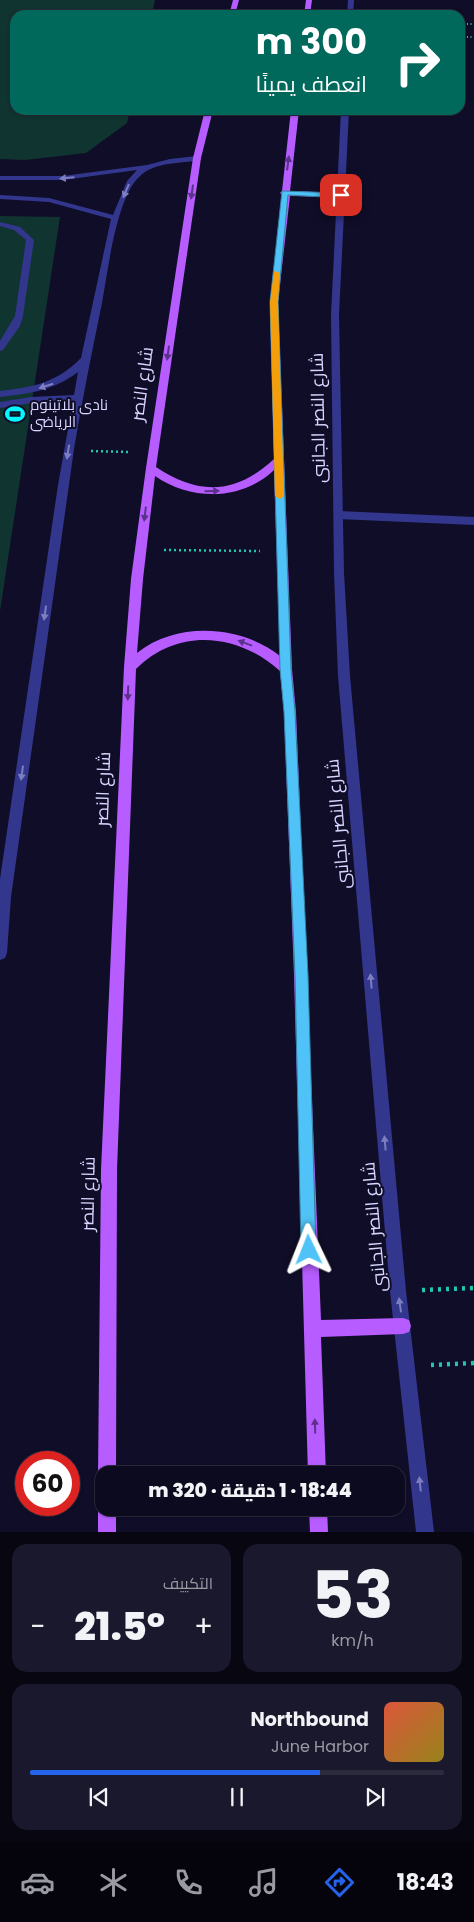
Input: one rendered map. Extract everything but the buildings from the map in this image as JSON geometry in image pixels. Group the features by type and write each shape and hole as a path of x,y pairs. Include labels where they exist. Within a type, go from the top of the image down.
{"main road":[{"name":"شارع النصر","path":"107,1466 109,1170 130,667 151,468 197,158 208,115"},
{"path":"294,115 284,193 274,302 286,669 290,712 301,975 317,1466"},
{"path":"284,193 341,195"},
{"path":"151,468 165,480 184,488 214,491 229,490 250,484 266,474 278,461"},
{"path":"130,667 148,652 170,641 196,636 222,636 246,642 268,653 286,669"},
{"path":"311,1329 403,1326"},
{"path":"107,1516 107,1532"},
{"path":"318,1516 319,1532"}],"street":[{"name":"شارع النصر الجانبى","path":"345,115 335,315 338,515 344,685 398,1291 408,1366 425,1532"},
{"path":"0,178 36,180 92,175 197,158"},
{"path":"0,953 4,897 68,450 84,360 116,218 125,191 131,179 150,166"},
{"path":"30,197 36,180"},
{"path":"0,197 30,197 72,205 116,218"},
{"path":"0,224 16,227 25,233 30,240 19,316 15,326 0,348"},
{"path":"0,394 44,387 58,382 78,368 84,360"},
{"path":"0,405 32,400 77,398"},
{"path":"338,515 474,521"}],"path":[{"path":"68,450 154,452"},
{"path":"141,550 283,551"},
{"path":"398,1291 474,1288"},
{"path":"408,1366 474,1363"}],"green space":[{"path":"0,0 155,0 153,10 10,10 10,115 129,115 127,123 86,153 25,160 0,159"},
{"name":"نادى بلاتينوم الرياضى","path":"0,216 60,217 0,611"}],"slow traffic":[{"path":"277,273 274,302 280,496"}],"place":[{"name":"نادى بلاتينوم الرياضى","path":"15,414"}],"route":[{"path":"309,1250 301,975 290,712 286,669 274,302 284,193 341,195"}]}
